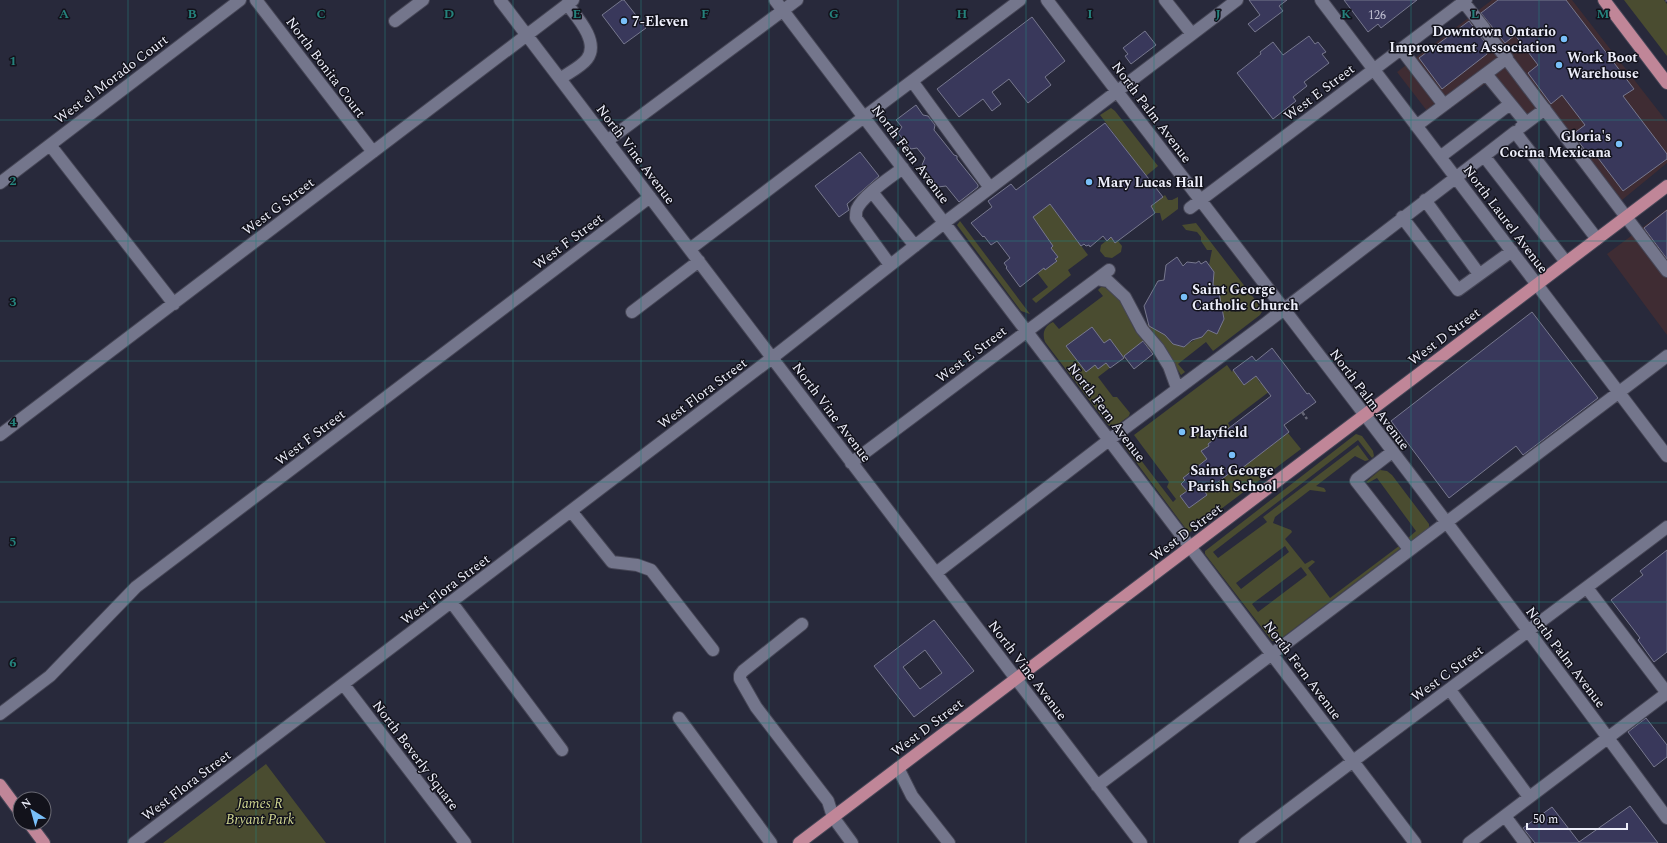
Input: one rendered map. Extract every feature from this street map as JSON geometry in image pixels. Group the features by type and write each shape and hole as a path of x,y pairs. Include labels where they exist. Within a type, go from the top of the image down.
{"main road":[{"path":"1604,0 1667,83"},
{"name":"West D Street","path":"799,843 1667,186"},
{"path":"0,785 12,801"},
{"path":"35,831 44,843"}],"street":[{"name":"West el Morado Court","path":"0,182 240,0"},
{"name":"North Bonita Court","path":"256,0 373,152"},
{"path":"394,21 424,0"},
{"name":"North Vine Avenue","path":"500,0 1141,843"},
{"name":"North Fern Avenue","path":"775,0 1415,843"},
{"path":"607,141 797,0"},
{"path":"690,249 864,116 1020,0"},
{"name":"North Palm Avenue","path":"1047,0 1392,452 1608,737 1667,818"},
{"path":"1165,0 1192,34"},
{"name":"West Flora Street","path":"134,843 452,603 772,358 944,223 1237,0"},
{"name":"North Laurel Avenue","path":"1321,0 1667,456"},
{"path":"1464,1 1667,271"},
{"name":"West E Street","path":"1190,208 1464,1"},
{"path":"560,79 586,60 591,52 590,41 585,26 570,2"},
{"name":"West G Street","path":"0,435 570,2"},
{"path":"1401,49 1444,105"},
{"path":"1416,126 1507,58"},
{"path":"1486,74 1526,123"},
{"path":"912,81 990,188"},
{"path":"1440,157 1510,104"},
{"path":"936,573 1545,109"},
{"path":"1515,132 1597,239"},
{"path":"50,145 174,304"},
{"path":"1484,156 1566,262"},
{"path":"890,265 856,218 856,210 872,192 903,168"},
{"path":"872,192 915,246"},
{"name":"West F Street","path":"0,714 50,676 136,587 650,197"},
{"path":"1425,200 1479,274"},
{"path":"1402,217 1458,290 1512,251"},
{"path":"632,312 699,260"},
{"name":"West E Street","path":"851,463 1109,270"},
{"path":"1097,279 1108,281 1125,297 1142,330 1158,348 1168,366 1177,388"},
{"path":"1097,786 1618,391 1667,356"},
{"path":"1392,452 1357,479 1356,482 1409,549"},
{"path":"571,511 612,562 637,565 651,570 713,650"},
{"name":"West C Street","path":"1245,843 1352,760 1450,690 1667,527"},
{"path":"1469,843 1667,693 1587,588"},
{"path":"452,603 562,750"},
{"path":"802,624 743,671 740,674 740,679 756,707 828,800 833,817 852,843"},
{"name":"North Beverly Square","path":"344,685 465,843"},
{"path":"1450,690 1529,797"},
{"path":"679,718 771,843"},
{"path":"898,768 912,796 949,843"},
{"path":"1505,816 1525,843"}],"path":[{"path":"1302,412 1307,419"},
{"path":"1220,481 1223,484"}],"shaded area":[{"path":"1492,0 1572,0 1667,122 1667,163 1622,200 1547,103 1519,124 1485,84 1434,120 1397,72"},
{"path":"1667,209 1667,335 1607,254"}],"green space":[{"path":"1624,0 1664,0 1667,4 1667,56"},
{"path":"1111,108 1115,111 1158,166 1146,176 1100,115"},
{"path":"1165,195 1168,200 1178,197 1178,209 1162,221 1160,213 1155,213 1151,206"},
{"path":"1050,204 1088,255 1068,270 1071,275 1036,303 1032,299 1048,287 1022,253 1019,243 1040,227 1026,208"},
{"path":"960,221 1030,314 1021,311 957,225"},
{"path":"1196,223 1263,310 1260,315 1213,351 1206,342 1178,364 1185,372 1181,375 1163,346 1146,325 1157,322 1173,344 1184,347 1208,330 1217,334 1224,319 1218,288 1213,285 1214,272 1209,265 1212,250 1207,250 1197,232 1186,230 1182,225"},
{"path":"1111,237 1118,241 1122,246 1121,252 1112,258 1105,257 1100,251 1101,245"},
{"path":"1101,287 1108,288 1118,298 1136,332 1153,354 1134,369 1124,357 1098,377 1113,397 1117,397 1130,413 1129,416 1113,428 1108,425 1045,342 1044,336 1044,330 1050,324 1053,322 1059,329 1103,296 1098,290"},
{"name":"Playfield","path":"1227,365 1232,372 1233,370 1244,385 1256,376 1260,383 1263,381 1270,391 1228,423 1231,429 1208,444 1209,446 1202,451 1207,459 1184,478 1185,480 1181,483 1187,491 1180,496 1189,508 1206,495 1205,492 1235,469 1237,471 1288,433 1301,449 1189,533 1124,446 1123,440 1124,438 1173,502 1176,499 1167,487 1169,482 1134,435"},
{"path":"1356,434 1362,436 1373,451 1374,456 1372,458 1358,440 1213,552 1218,558 1267,522 1263,517 1358,445 1369,460 1365,461 1355,456 1316,486 1324,488 1326,491 1325,492 1310,490 1275,517 1273,523 1291,530 1292,532 1285,539 1305,564 1312,560 1315,562 1308,568 1330,598 1399,546 1401,548 1279,640 1272,641 1205,554 1205,551","holes":["1285,546 1289,552 1241,589 1236,583","1301,567 1307,575 1258,612 1252,604"]},
{"path":"1380,470 1387,471 1392,475 1429,524 1429,528 1413,540 1410,541 1408,538 1416,531 1377,478 1368,483 1366,482"},
{"name":"James R Bryant Park","path":"266,764 326,843 163,843"}],"building":[{"name":"7-Eleven","path":"624,0 646,28 624,44 602,15"},
{"path":"1249,0 1287,0 1279,6 1283,11 1255,32 1248,24 1260,15"},
{"path":"1344,0 1417,0 1381,28 1378,24 1368,32"},
{"path":"1498,0 1566,0 1634,89 1623,96 1667,154 1667,159 1623,191 1595,154 1590,157 1573,134 1585,125 1562,95 1551,104 1528,73 1538,65 1515,35 1505,43 1481,13"},
{"path":"1032,17 1065,61 1045,77 1051,85 1028,103 1009,79 992,92 1001,104 992,111 983,99 959,117 937,89"},
{"path":"1469,21 1490,49 1486,52 1487,54 1442,89 1419,58"},
{"path":"1145,31 1156,45 1131,64 1125,56 1128,54 1123,48"},
{"path":"1309,36 1315,44 1318,42 1326,52 1322,54 1329,63 1304,82 1307,86 1293,97 1296,101 1273,119 1237,73 1261,54 1260,52 1273,42 1283,55"},
{"path":"916,105 923,115 928,116 935,125 934,130 954,155 957,156 957,159 978,185 978,187 959,202 946,186 938,187 922,165 925,158 917,148 911,149 898,133 902,127 896,120"},
{"name":"Mary Lucas Hall","path":"1105,123 1163,197 1151,206 1155,213 1115,243 1111,237 1107,241 1103,236 1090,247 1089,245 1086,246 1084,244 1081,246 1050,204 1033,217 1053,246 1051,248 1058,257 1055,259 1057,261 1045,270 1044,268 1020,287 1004,263 1010,258 997,241 991,245 971,223 992,207 988,201 1011,184 1016,190"},
{"path":"860,152 879,176 847,204 849,210 839,217 815,186"},
{"path":"1667,210 1667,259 1644,228"},
{"name":"Saint George Catholic Church","path":"1177,257 1183,266 1187,262 1196,263 1199,261 1201,264 1206,261 1214,272 1213,285 1218,287 1224,319 1217,334 1208,330 1202,337 1192,340 1184,347 1173,344 1165,335 1149,326 1144,306 1158,281 1164,280 1166,265"},
{"path":"1532,312 1598,398 1523,455 1516,446 1449,498 1391,421"},
{"path":"1092,327 1104,343 1110,339 1124,358 1110,368 1106,363 1098,369 1095,365 1086,372 1066,346"},
{"path":"1143,341 1153,354 1134,369 1124,356"},
{"name":"Saint George Parish School","path":"1272,348 1307,394 1309,393 1316,402 1284,425 1289,432 1237,472 1235,469 1205,492 1207,495 1189,508 1180,496 1187,491 1181,484 1185,480 1183,478 1207,459 1201,451 1271,396 1256,376 1244,385 1233,370 1252,356 1256,361"},
{"path":"1667,550 1667,652 1654,662 1638,640 1640,638 1611,600 1643,575 1640,571"},
{"path":"934,620 974,671 914,717 874,666","holes":["925,650 942,673 920,689 903,667"]},
{"path":"1646,718 1667,745 1667,757 1654,767 1628,732"},
{"path":"1630,806 1658,843 1535,843 1523,828 1552,807 1579,842"}],"place":[{"name":"7-Eleven","path":"624,21"},
{"name":"Downtown Ontario Improvement Association","path":"1564,39"},
{"name":"Work Boot Warehouse","path":"1559,65"},
{"name":"Gloria's Cocina Mexicana","path":"1619,144"},
{"name":"Mary Lucas Hall","path":"1089,182"},
{"name":"Saint George Catholic Church","path":"1184,297"},
{"name":"Playfield","path":"1182,432"},
{"name":"Saint George Parish School","path":"1232,455"}]}
